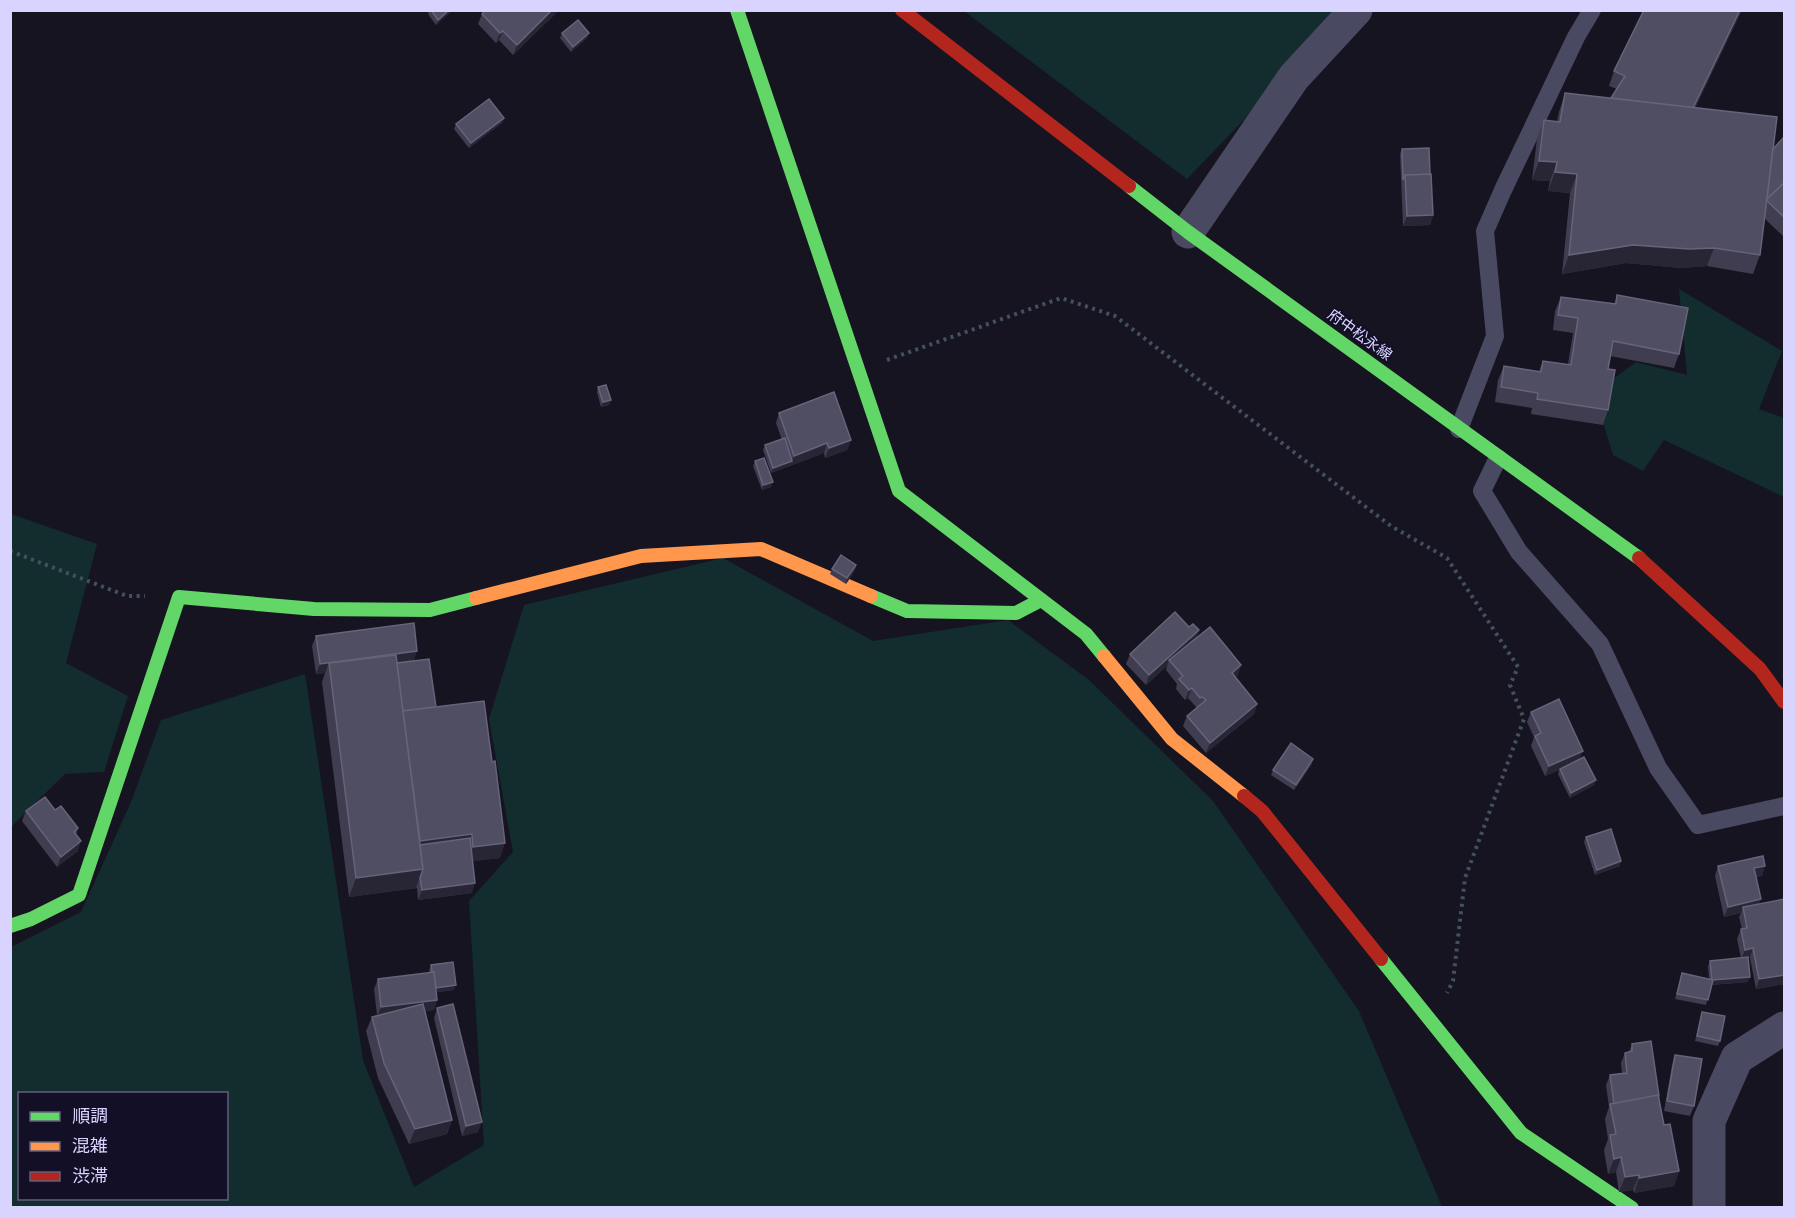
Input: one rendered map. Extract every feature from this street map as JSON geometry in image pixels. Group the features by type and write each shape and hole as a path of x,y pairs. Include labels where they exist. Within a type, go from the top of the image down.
{"street":[{"path":"737,10 899,491 1086,634 1172,739 1262,811 1521,1133 1632,1208"},
{"name":"府中松永線","path":"902,10 1188,232 1646,563 1760,669 1785,702"},
{"path":"1188,232 1294,77 1356,10"},
{"path":"10,926 31,919 80,895 179,597 314,609 430,610 641,556 761,549 907,611 1016,613 1041,600"},
{"path":"1709,1208 1709,1120 1737,1058 1785,1028"}],"lane":[{"path":"1459,429 1495,336 1485,231 1572,47 1592,10"},
{"path":"1498,458 1482,491 1519,552 1600,645 1659,768 1698,825 1785,806"}],"path":[{"path":"858,371 1061,298 1116,316 1391,526 1447,558 1518,667 1510,685 1524,719 1465,878 1453,981 1433,1022"},
{"path":"10,551 127,596 179,597"}],"green space":[{"path":"964,11 1349,11 1187,179"},
{"path":"1679,289 1782,351 1759,409 1784,418 1784,497 1664,440 1643,471 1613,455 1594,393 1636,362 1687,375"},
{"path":"11,514 97,544 66,663 128,696 104,772 65,774 11,827"},
{"path":"723,558 873,641 1008,620 1089,680 1213,801 1359,1011 1442,1207 11,1208 11,947 81,912 131,802 161,720 305,674 363,1060 414,1187 484,1145 469,901 513,852 489,719 524,605"}],"building":[{"path":"431,10 449,10 438,20"},
{"path":"486,10 552,10 517,45 503,31 500,33 482,14"},
{"path":"1644,10 1740,10 1693,108 1611,98 1625,76 1614,71"},
{"path":"578,20 589,33 573,47 562,33"},
{"path":"1565,93 1777,117 1760,255 1714,248 1689,249 1633,245 1569,255 1577,174 1555,172 1557,162 1539,161 1544,120 1560,122"},
{"path":"489,99 504,118 471,143 456,124"},
{"path":"1784,137 1785,182 1767,199 1773,149"},
{"path":"1429,148 1430,175 1405,175 1403,180 1402,149"},
{"path":"1431,174 1433,215 1407,216 1405,175"},
{"path":"1785,182 1785,218 1766,200"},
{"path":"1617,295 1688,308 1679,354 1613,341 1608,369 1615,370 1608,410 1537,399 1538,393 1501,387 1504,366 1541,372 1543,361 1571,365 1578,318 1558,315 1561,297 1616,304"},
{"path":"606,385 611,400 603,402 598,387"},
{"path":"834,392 851,440 829,448 827,443 794,456 779,413"},
{"path":"785,438 792,461 773,468 765,445"},
{"path":"764,458 773,482 763,485 755,461"},
{"path":"841,555 856,565 847,578 832,569"},
{"path":"1175,612 1189,627 1193,624 1199,630 1149,675 1130,654"},
{"path":"414,623 417,651 320,664 316,636"},
{"path":"1210,627 1241,665 1232,673 1257,704 1210,743 1187,716 1206,700 1200,698 1192,688 1189,690 1179,679 1183,676 1169,660"},
{"path":"396,655 423,869 356,878 329,663"},
{"path":"429,659 436,707 403,711 397,663"},
{"path":"1559,699 1583,751 1549,766 1535,736 1541,733 1531,712"},
{"path":"484,701 492,762 495,761 505,843 473,847 472,834 420,841 403,711"},
{"path":"1291,743 1313,759 1296,785 1273,770"},
{"path":"1584,757 1596,780 1571,793 1560,769"},
{"path":"45,797 55,810 61,806 78,828 74,832 81,841 61,857 26,811"},
{"path":"1611,829 1621,861 1597,870 1586,837"},
{"path":"470,838 475,883 422,890 420,878 423,869 420,845"},
{"path":"1763,856 1765,866 1754,868 1761,899 1728,907 1718,866"},
{"path":"1785,899 1785,975 1759,979 1753,948 1745,950 1741,929 1747,928 1743,907"},
{"path":"1748,957 1750,977 1712,980 1710,961"},
{"path":"453,962 456,985 436,988 431,965"},
{"path":"434,972 437,1000 381,1007 378,979"},
{"path":"1682,973 1713,980 1708,1000 1677,994"},
{"path":"423,1004 452,1120 415,1129 384,1063 372,1017"},
{"path":"453,1004 482,1122 466,1126 437,1008"},
{"path":"1702,1012 1725,1016 1720,1041 1697,1036"},
{"path":"1651,1041 1659,1096 1614,1104 1610,1075 1627,1073 1625,1053 1632,1051 1632,1044"},
{"path":"1675,1055 1702,1059 1694,1106 1667,1101"},
{"path":"1658,1095 1664,1125 1670,1124 1679,1171 1639,1178 1639,1175 1625,1177 1621,1157 1614,1159 1610,1135 1616,1134 1610,1104"}],"traffic: fast":[{"path":"737,10 899,491 1086,634 1104,656"},
{"path":"1129,186 1188,232 1639,558"},
{"path":"871,596 907,611 1016,613 1041,600"},
{"path":"10,926 31,919 79,895 179,597 314,609 430,610 476,598"},
{"path":"1381,959 1521,1133 1632,1208"}],"traffic: slow":[{"path":"476,598 641,556 761,549 871,596"},
{"path":"1104,656 1172,739 1244,796"}],"traffic: jam":[{"path":"902,10 1129,186"},
{"path":"1639,558 1760,669 1784,702"},
{"path":"1244,796 1262,811 1381,959"}]}
